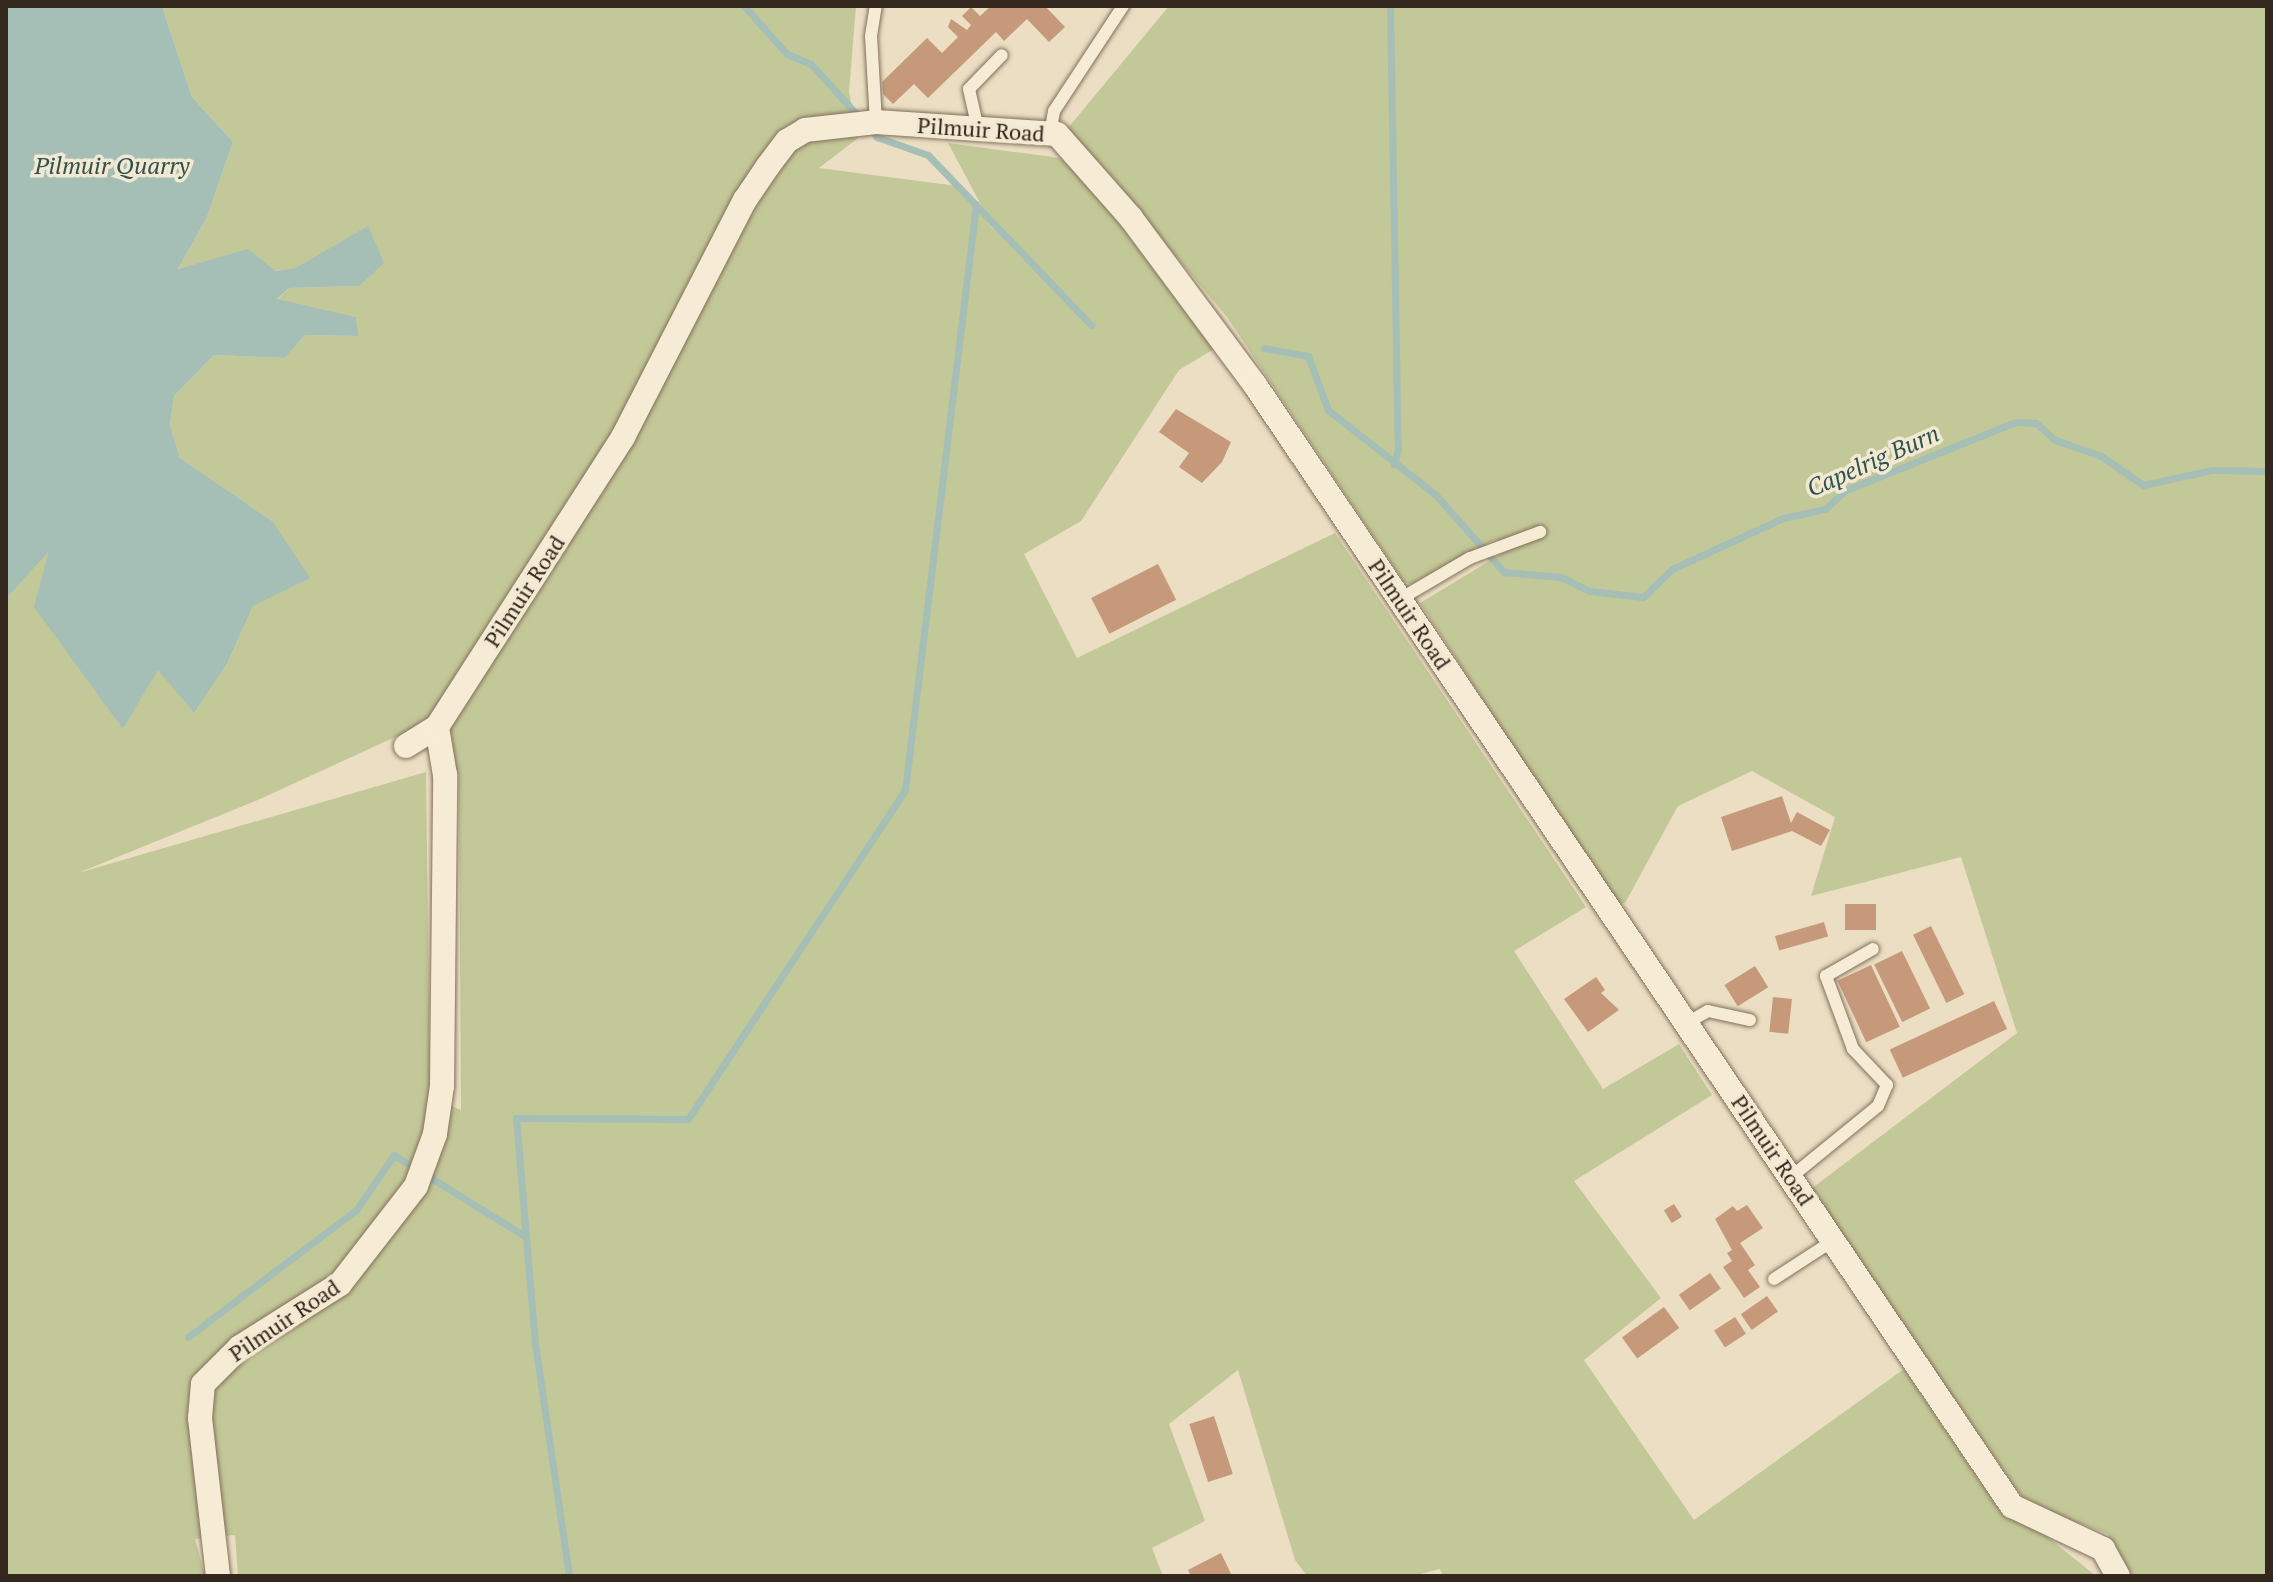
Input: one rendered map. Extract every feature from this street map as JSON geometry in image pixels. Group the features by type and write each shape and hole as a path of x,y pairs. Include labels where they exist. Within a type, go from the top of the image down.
{"street":[{"name":"Pilmuir Road","path":"218,1576 200,1418 203,1384 240,1347 350,1272 416,1186 435,1134 442,1086 445,791 437,727 623,437 745,200 768,166 787,141 805,130 876,122 1057,134 1131,218 1255,385 2012,1506 2103,1549 2118,1576"},
{"path":"406,746 437,727"}],"lane":[{"path":"876,6 871,36 876,122"},
{"path":"1050,134 1054,111 1123,6"},
{"path":"978,129 969,89 1002,55"},
{"path":"1400,599 1470,558 1540,532"},
{"path":"1791,1177 1878,1106 1887,1085 1853,1049 1826,976 1873,949"},
{"path":"1687,1023 1708,1011 1750,1020"},
{"path":"1774,1279 1834,1240"}],"green space":[{"path":"162,6 856,6 849,92 858,138 819,168 957,186 995,231 948,143 1060,158 1096,193 1214,349 1179,370 1081,521 1024,554 1077,658 1335,533 1586,907 1514,951 1603,1089 1679,1044 1712,1095 1574,1181 1661,1298 1584,1360 1694,1520 1904,1369 2002,1514 2045,1535 2096,1576 1443,1576 1440,1569 1413,1576 1307,1576 1295,1560 1238,1370 1169,1424 1205,1521 1152,1548 1163,1576 238,1576 235,1535 195,1539 205,1576 6,1576 6,599 50,549 123,729 158,669 194,713 227,664 253,606 272,521 180,458 170,425 174,396 214,355 285,358 305,335 357,336 356,317 277,300 289,288 359,286 367,227 295,268 276,271 248,250 178,269 207,217 233,142 192,97","holes":["417,727 459,775 461,1110 430,1096 426,772 78,873 260,799"]},
{"path":"1169,6 2267,6 2267,1576 2125,1576 2108,1534 2026,1503 1811,1189 2017,1033 1961,857 1811,896 1835,817 1752,771 1678,806 1625,903 1616,904 1420,603 1501,554 1497,539 1411,584 1404,582 1227,317 1068,128"}],"water":[{"name":"Pilmuir Quarry","path":"6,6 162,6 192,97 233,142 207,217 178,269 248,249 276,271 295,268 368,226 384,263 359,286 289,288 277,299 356,317 358,336 305,335 285,358 214,355 174,396 170,425 180,458 272,521 310,578 253,606 227,664 194,713 158,670 123,729 34,607 49,551 6,599"}],"building":[{"path":"991,6 1045,6 1065,27 1049,42 1027,19 1004,41 996,32 928,98 914,84 893,104 883,94 882,82 927,38 942,53 958,37 948,27 951,19 967,30 971,25 962,16 971,7 980,16"},
{"path":"1176,409 1231,442 1222,462 1202,483 1179,467 1189,453 1159,432"},
{"path":"1158,564 1176,600 1109,634 1091,598"},
{"path":"1782,796 1791,823 1797,812 1830,830 1821,846 1792,831 1732,851 1721,817"},
{"path":"1845,904 1876,904 1876,930 1845,930"},
{"path":"1824,922 1828,936 1779,950 1775,936"},
{"path":"1931,926 1964,994 1946,1003 1913,935"},
{"path":"1902,951 1930,1009 1902,1022 1874,965"},
{"path":"1871,965 1900,1027 1866,1042 1837,981"},
{"path":"1755,966 1768,987 1738,1006 1724,985"},
{"path":"1596,977 1605,990 1601,993 1619,1010 1588,1032 1564,999"},
{"path":"1773,997 1792,999 1788,1034 1769,1032"},
{"path":"1994,1001 2007,1029 1903,1078 1890,1050"},
{"path":"1674,1204 1682,1217 1672,1223 1664,1210"},
{"path":"1747,1205 1763,1228 1740,1243 1755,1265 1748,1270 1760,1287 1744,1298 1723,1267 1732,1261 1727,1253 1732,1250 1715,1219 1733,1206 1737,1211"},
{"path":"1710,1273 1721,1289 1690,1310 1679,1295"},
{"path":"1767,1296 1778,1312 1752,1330 1741,1314"},
{"path":"1664,1307 1679,1328 1637,1359 1622,1338"},
{"path":"1735,1317 1746,1334 1725,1347 1714,1331"},
{"path":"1214,1416 1233,1474 1208,1482 1189,1424"},
{"path":"1221,1553 1232,1576 1191,1576 1188,1570"}],"waterway":[{"path":"744,6 787,54 811,64 859,117"},
{"path":"1390,6 1398,449 1394,465"},
{"path":"870,129 877,137 928,155 1091,325"},
{"path":"569,1576 535,1344 516,1118 688,1119 905,790 976,204"},
{"name":"Capelrig Burn","path":"1264,348 1308,356 1328,410 1436,495 1504,572 1561,577 1590,591 1643,597 1672,569 1783,518 1825,509 1844,491 2016,422 2036,423 2055,440 2101,456 2143,485 2212,470 2267,471"},
{"path":"188,1337 356,1210 394,1155 526,1237"}]}
